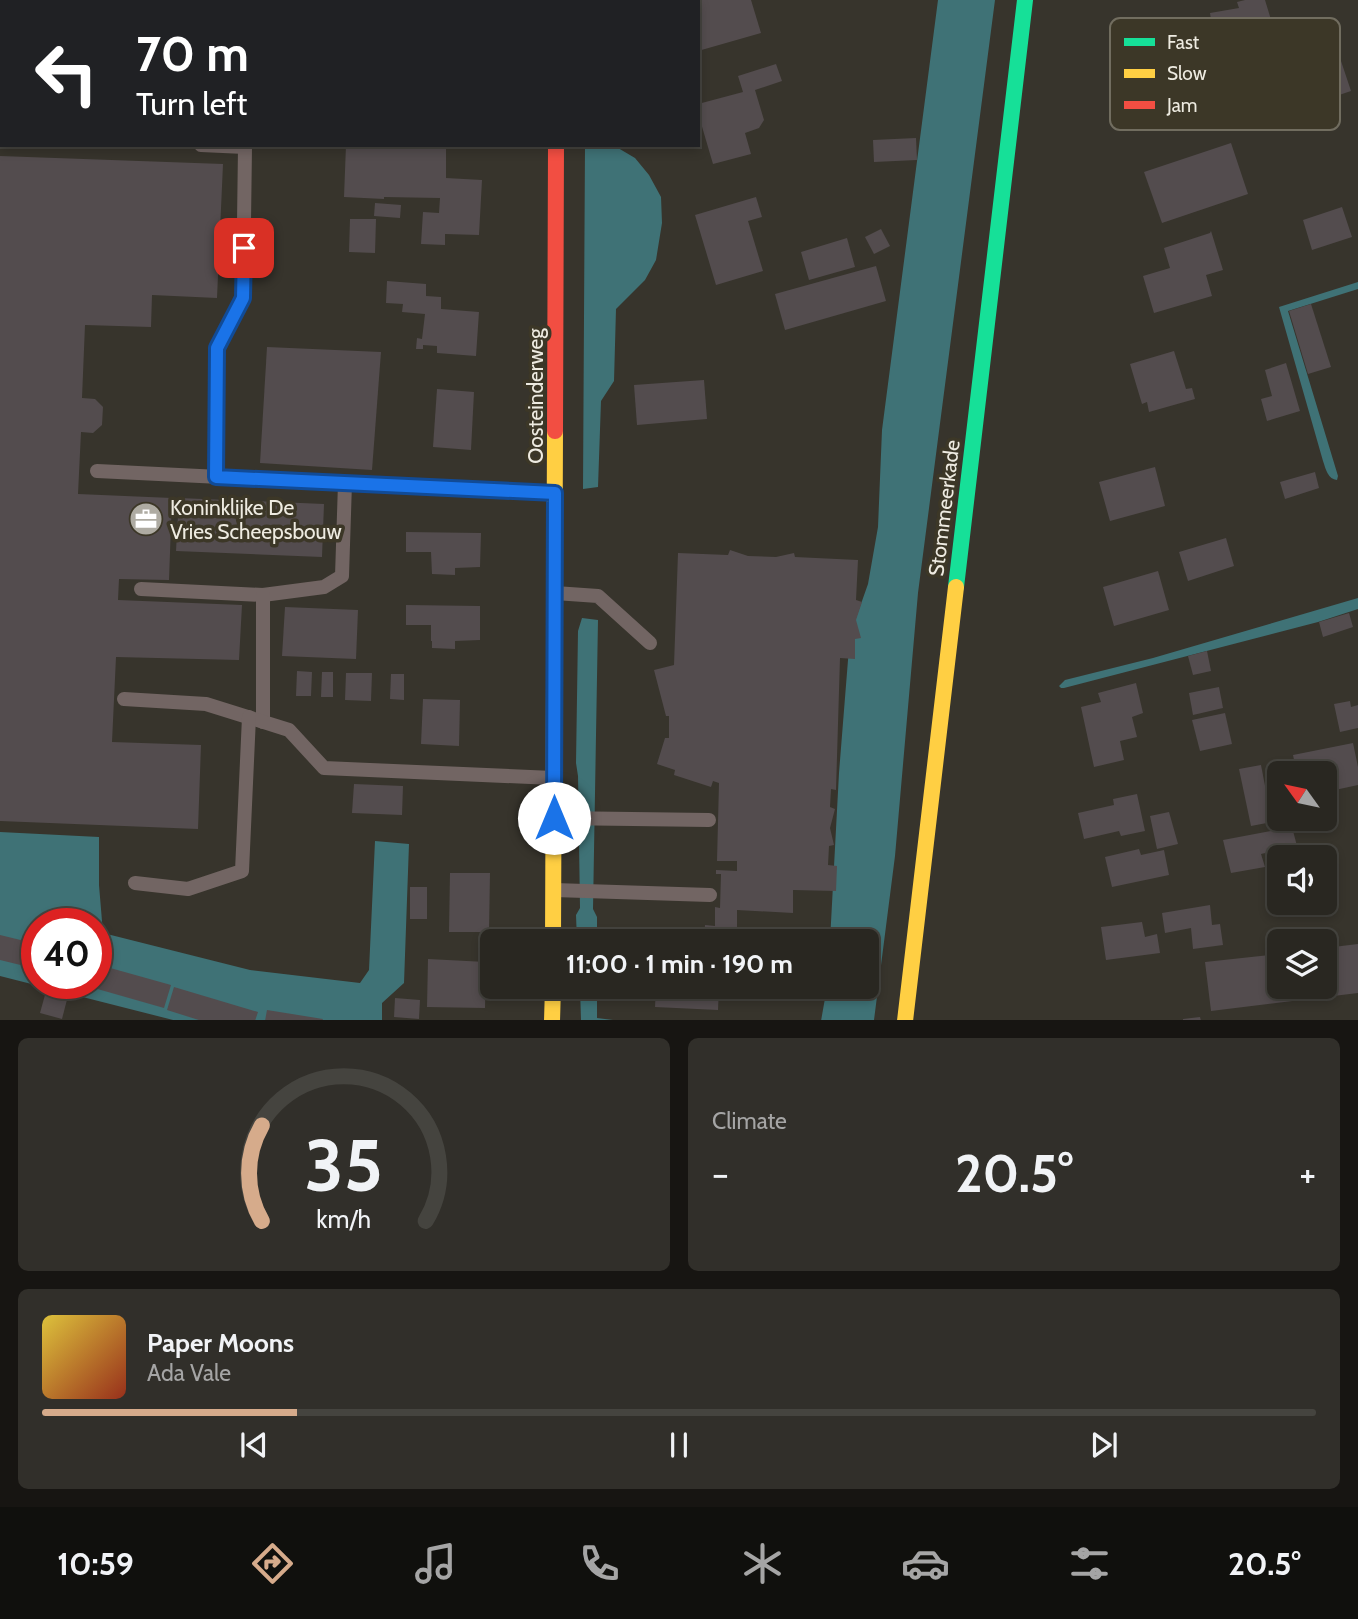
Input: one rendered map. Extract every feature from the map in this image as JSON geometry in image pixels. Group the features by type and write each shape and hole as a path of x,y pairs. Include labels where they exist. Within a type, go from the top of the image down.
{"street":[{"name":"Stommeerkade","path":"905,1020 1025,0"},
{"name":"Oosteinderweg","path":"553,929 556,147"},
{"path":"552,999 552,1020"}],"lane":[{"path":"216,477 217,348 243,298 245,147"},
{"path":"97,471 555,493"},
{"path":"141,589 263,595 324,587 342,576 345,483"},
{"path":"555,593 598,596 649,643"},
{"path":"135,883 188,889 242,871 256,720 263,595"},
{"path":"124,699 206,704 289,730 324,768 554,778"},
{"path":"554,818 709,821"},
{"path":"553,890 710,895"}],"water":[{"path":"938,0 995,0 918,593 895,856 879,981 879,929 831,929 850,635 868,584 878,527 882,430"},
{"path":"585,147 616,147 635,158 649,175 661,197 662,223 656,260 645,280 616,309 614,381 601,401 598,487 583,489"},
{"path":"1358,282 1358,289 1288,311 1337,480 1329,476 1325,468 1279,307"},
{"path":"1358,598 1358,609 1318,622 1064,688 1059,686 1065,680 1153,658"},
{"path":"582,618 598,620 593,909 597,917 597,929 577,929 576,915 580,908 576,763 578,631"},
{"path":"0,832 99,837 101,908 21,908 21,981 0,976"},
{"path":"375,841 409,844 404,983 382,1003 382,1020 173,1020 90,999 112,999 112,935 250,970 360,983 369,970"},
{"path":"580,999 597,999 597,1018 613,1020 581,1020"},
{"path":"825,999 877,999 874,1020 821,1020"}],"building":[{"path":"700,0 751,0 761,33 700,50"},
{"path":"1265,0 1270,18 1211,18 1210,13 1239,8 1237,2"},
{"path":"1340,58 1351,91 1340,95"},
{"path":"776,64 782,81 755,90 764,120 759,128 745,133 751,154 713,164 700,120 700,103 743,92 738,76"},
{"path":"916,138 917,160 874,162 873,140"},
{"path":"1231,143 1248,194 1162,223 1144,172"},
{"path":"346,147 446,147 446,178 482,180 479,235 445,234 445,245 421,244 423,212 439,213 440,198 344,197"},
{"path":"0,156 223,164 217,298 152,295 151,327 85,325 82,398 95,399 103,407 102,425 93,433 81,432 78,494 172,498 169,580 119,579 118,600 242,605 239,660 116,657 112,742 201,745 198,829 0,821"},
{"path":"756,197 762,217 748,221 763,271 716,285 695,215"},
{"path":"375,203 401,205 400,218 374,216"},
{"path":"1342,207 1352,237 1312,250 1303,220"},
{"path":"350,219 376,219 375,253 349,252"},
{"path":"881,229 890,246 874,254 865,237"},
{"path":"1211,231 1223,270 1206,275 1212,296 1154,313 1143,276 1170,268 1164,248"},
{"path":"847,238 855,267 809,280 801,252"},
{"path":"876,266 886,301 785,330 775,294"},
{"path":"387,281 426,284 426,296 441,297 441,309 479,312 476,356 437,353 437,346 423,345 423,349 416,349 417,338 422,339 425,314 402,312 403,304 386,303"},
{"path":"1311,304 1331,367 1308,374 1289,311"},
{"path":"267,347 381,352 372,470 260,463"},
{"path":"1174,351 1186,389 1192,388 1195,399 1149,412 1147,402 1142,404 1130,364"},
{"path":"1286,363 1300,411 1267,421 1261,399 1272,396 1265,370"},
{"path":"704,380 707,419 637,425 634,385"},
{"path":"437,389 474,392 471,450 433,447"},
{"path":"1155,467 1165,506 1110,521 1099,482"},
{"path":"1315,472 1319,488 1285,499 1280,482"},
{"path":"179,498 324,504 322,557 176,551"},
{"path":"406,532 481,533 480,567 455,568 455,575 432,574 431,552 406,552"},
{"path":"1226,538 1234,566 1188,581 1179,552"},
{"path":"730,550 748,556 776,557 794,553 795,557 858,560 856,600 862,602 856,620 861,638 855,639 855,659 840,658 836,790 831,789 830,807 835,809 830,828 834,845 829,846 828,865 837,866 836,891 793,890 793,913 737,910 737,928 740,929 705,929 705,925 715,926 715,907 720,908 721,874 716,874 716,870 737,871 737,861 717,861 719,783 713,781 711,787 674,775 675,770 657,764 665,738 669,738 669,716 666,716 654,670 674,665 678,553 728,555"},
{"path":"1158,571 1169,610 1114,626 1103,587"},
{"path":"406,605 480,606 480,640 455,641 455,649 432,648 431,625 406,625"},
{"path":"285,607 358,610 356,659 282,656"},
{"path":"1349,613 1353,627 1323,637 1319,622"},
{"path":"1207,651 1211,671 1193,675 1188,656"},
{"path":"297,671 312,672 311,696 296,696"},
{"path":"322,672 333,672 333,697 321,697"},
{"path":"346,673 372,673 371,701 345,700"},
{"path":"391,674 404,674 404,700 390,699"},
{"path":"1136,683 1143,713 1132,717 1137,737 1120,741 1124,760 1094,767 1081,707 1101,702 1098,693"},
{"path":"1219,687 1223,708 1193,715 1189,693"},
{"path":"423,699 460,700 459,746 421,744"},
{"path":"1350,701 1351,707 1358,705 1358,728 1340,732 1334,704"},
{"path":"1225,713 1232,744 1200,751 1192,720"},
{"path":"1353,743 1358,767 1358,785 1337,790 1337,761 1294,761 1293,755"},
{"path":"1261,765 1267,796 1267,823 1251,826 1239,769"},
{"path":"354,784 403,786 402,815 352,813"},
{"path":"1137,794 1145,831 1121,836 1119,831 1084,839 1078,813 1114,805 1113,799"},
{"path":"1169,812 1178,844 1157,849 1150,816"},
{"path":"1271,831 1293,831 1297,845 1267,845 1267,853 1261,854 1265,867 1231,873 1223,840"},
{"path":"1139,849 1141,855 1164,850 1169,875 1112,887 1105,857"},
{"path":"450,873 490,873 489,929 480,929 480,932 449,932"},
{"path":"410,887 427,887 427,919 410,919"},
{"path":"1210,905 1212,925 1220,924 1223,945 1193,949 1191,928 1165,933 1162,913"},
{"path":"1142,922 1145,937 1157,934 1160,953 1106,960 1101,927"},
{"path":"0,935 21,940 21,965 0,960"},
{"path":"1358,944 1358,993 1337,996 1337,947"},
{"path":"1267,955 1267,999 1309,999 1211,1011 1205,962"},
{"path":"428,959 480,962 480,999 485,999 485,1008 427,1007"},
{"path":"112,968 171,985 164,1008 112,993"},
{"path":"174,987 258,1012 255,1020 199,1020 167,1010"},
{"path":"395,998 420,1000 419,1019 394,1017"},
{"path":"44,999 67,999 62,1019 40,1013"},
{"path":"655,999 718,999 718,1010 655,1007"},
{"path":"267,1010 323,1019 322,1020 265,1020"},
{"path":"1200,1017 1201,1020 1183,1020"}],"traffic: fast":[{"path":"956,587 1025,0"}],"traffic: slow":[{"path":"553,929 555,431"},
{"path":"905,1020 956,587"},
{"path":"552,1020 553,999"}],"traffic: jam":[{"path":"555,431 556,147"}],"place":[{"name":"Koninklijke De Vries Scheepsbouw","path":"146,519"}],"route":[{"path":"244,248 243,298 217,348 216,477 555,493 554,818"}]}
